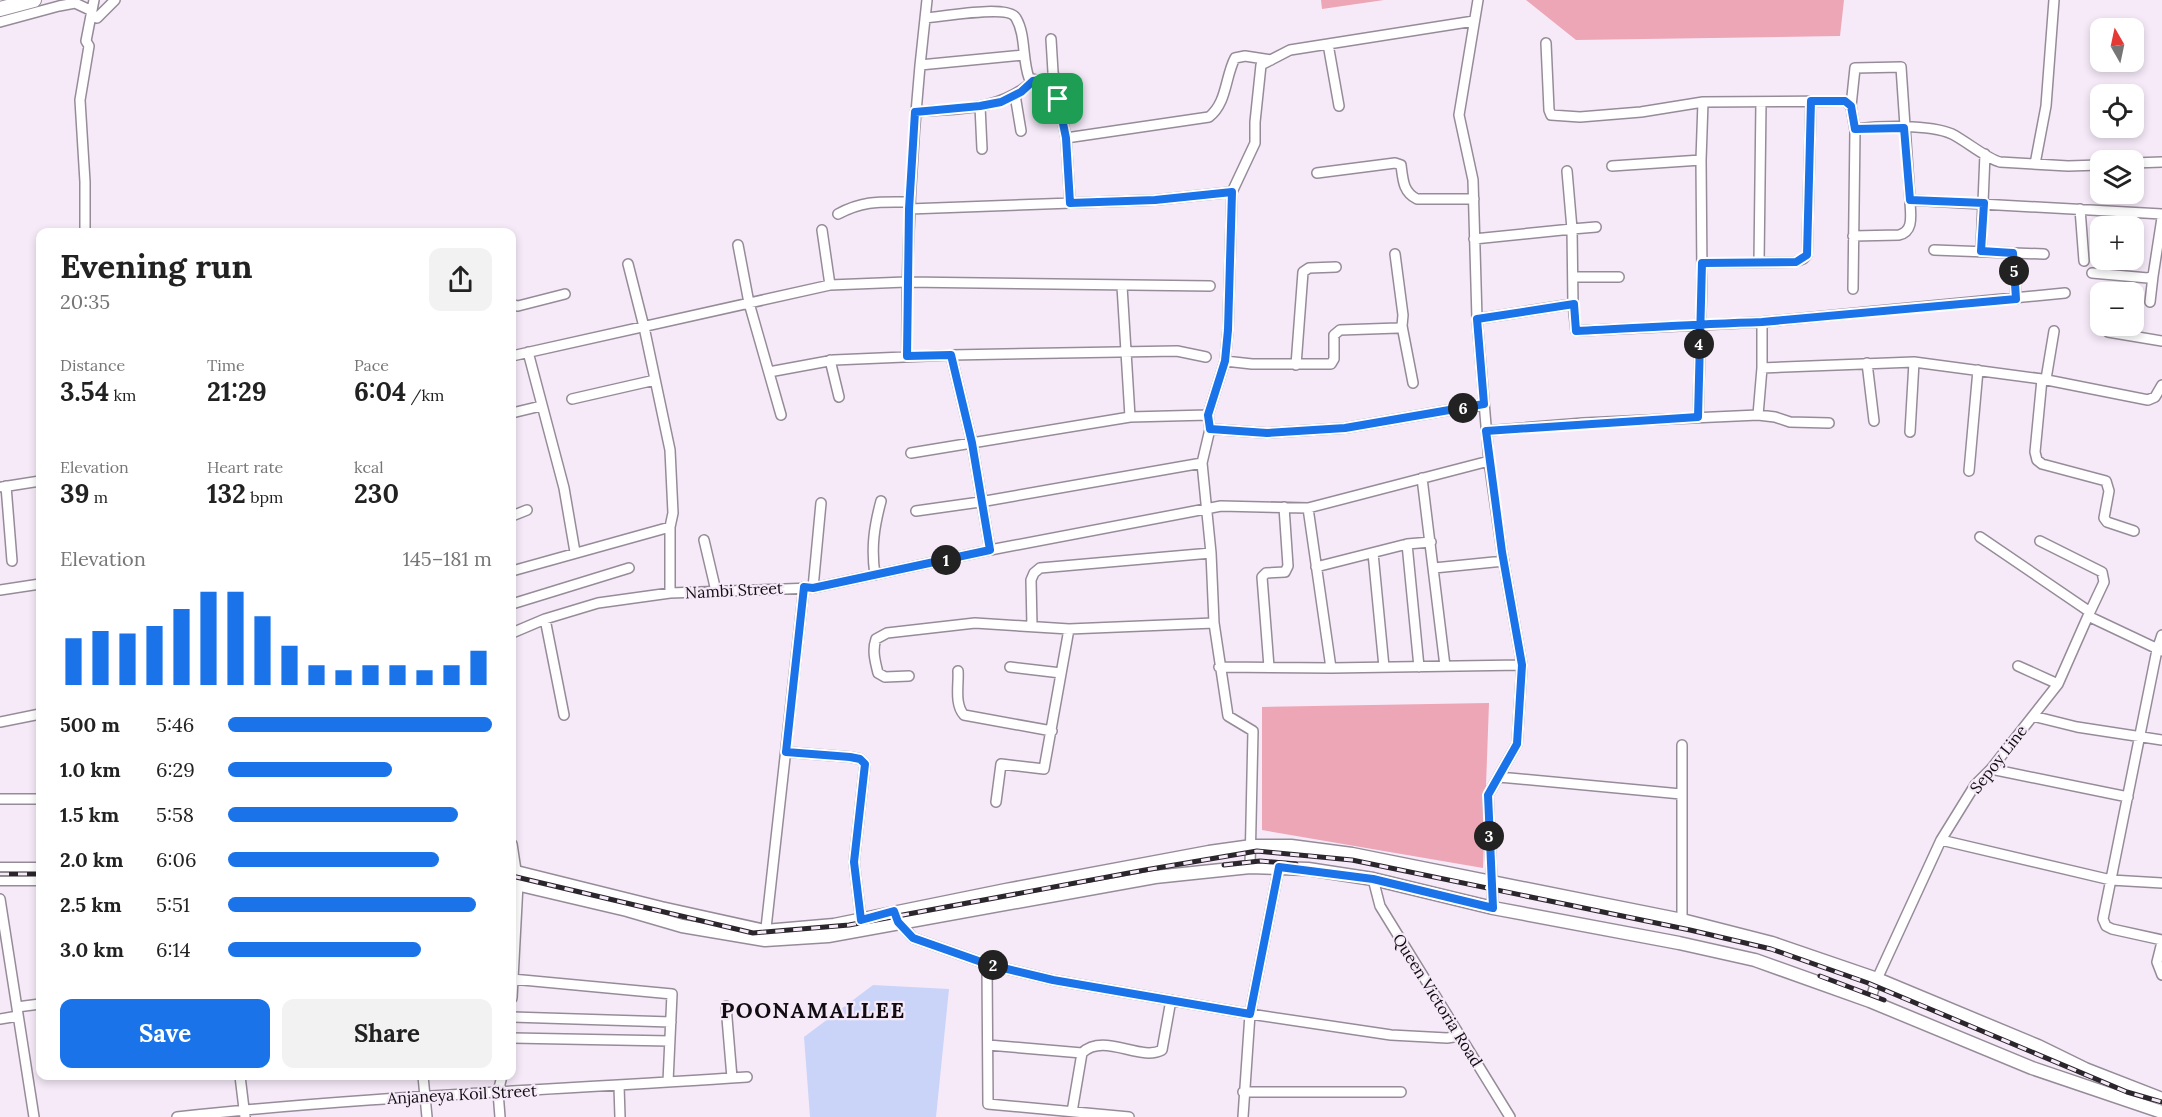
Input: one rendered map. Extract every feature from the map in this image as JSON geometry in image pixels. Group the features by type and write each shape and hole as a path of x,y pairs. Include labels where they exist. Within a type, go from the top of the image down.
{"highway":[{"path":"0,9 34,0"}],"main road":[{"path":"516,884 627,910 682,926 765,936 828,936 896,917 1209,852 1252,846 1291,846 1352,854 1682,920 1772,943 1877,980 2038,1046 2085,1069 2162,1099"},
{"path":"516,872 765,936 1155,877 1250,867 1279,867 1373,879 1493,908 1679,943 1755,960 1870,1001 2032,1068 2162,1112"},
{"path":"0,869 36,869"},
{"path":"0,879 36,879"}],"street":[{"path":"85,228 80,100 89,46 93,41 94,0"},
{"path":"94,14 99,0"},
{"path":"94,14 115,0"},
{"path":"907,356 906,282 909,206 915,112 927,0"},
{"path":"1478,0 1458,115 1471,165 1477,319 1489,461 1522,665 1517,744 1488,795 1493,908"},
{"path":"2035,164 2046,106 2054,0"},
{"path":"0,22 73,2 94,14"},
{"path":"925,18 995,11 1015,15 1019,25 1027,72 1033,81"},
{"path":"1250,867 1253,731 1228,716 1214,623 1211,553 1202,463 1210,429 1208,415 1225,361 1232,192 1255,143 1261,65 1290,50 1474,21"},
{"path":"1051,39 1054,78 1066,138 1070,203"},
{"path":"1546,43 1549,110 1552,116 1580,117 1641,112 1703,102 1845,101 1851,106"},
{"path":"1328,44 1339,106"},
{"path":"920,65 1024,55"},
{"path":"1066,138 1209,117 1215,112 1226,88 1235,58 1245,56 1271,60"},
{"path":"1852,236 1899,235 1906,233 1910,225 1901,67 1855,68 1851,106 1855,129 1852,236 1852,290"},
{"path":"915,112 1001,102 1015,95 1033,81 1054,78"},
{"path":"1015,95 1021,131"},
{"path":"1702,263 1796,262 1807,255 1811,101"},
{"path":"1698,417 1703,102"},
{"path":"1760,262 1761,102"},
{"path":"980,106 982,149"},
{"path":"1855,129 1940,130 1965,141 2000,162 2090,165"},
{"path":"1981,251 1985,154"},
{"path":"1612,166 1701,160"},
{"path":"2144,163 2162,162"},
{"path":"1317,173 1395,163 1401,165 1404,188 1410,196 1417,199 1474,200"},
{"path":"1567,171 1576,331 1762,322 2065,293"},
{"path":"838,214 868,201 909,206 1070,203 1155,200 1232,192"},
{"path":"1910,200 2162,216 2150,302"},
{"path":"2080,209 2084,261"},
{"path":"1474,239 1596,226"},
{"path":"822,230 830,285"},
{"path":"738,245 749,303 781,415"},
{"path":"1934,250 2044,254"},
{"path":"2013,253 2016,299"},
{"path":"1395,255 1403,315 1402,326 1413,383"},
{"path":"628,264 670,450 673,513 670,527 670,593"},
{"path":"1296,365 1303,272 1309,268 1336,267"},
{"path":"2092,273 2148,278 2153,276"},
{"path":"1573,277 1619,277"},
{"path":"516,355 830,285 906,282 1210,286"},
{"path":"1122,286 1130,417"},
{"path":"516,306 564,294"},
{"path":"1477,319 1574,304"},
{"path":"1758,415 1762,368 1762,322"},
{"path":"1225,361 1296,365 1333,362 1334,336 1340,330 1402,326"},
{"path":"2054,331 2044,379 2035,452 2037,460 2042,464 2106,481 2109,491 2104,518 2107,522 2134,531"},
{"path":"2132,336 2162,341"},
{"path":"769,372 830,360 907,356 1177,351 1206,357"},
{"path":"528,352 564,488 575,552"},
{"path":"951,355 972,443 990,550"},
{"path":"830,360 839,397"},
{"path":"1762,368 1914,362 2044,379 2148,400 2155,397 2162,384"},
{"path":"1910,432 1914,362"},
{"path":"1867,363 1874,421"},
{"path":"1969,471 1978,370"},
{"path":"572,399 655,380"},
{"path":"1210,429 1267,433 1345,428 1484,404"},
{"path":"516,412 541,406"},
{"path":"911,453 1130,417 1208,415"},
{"path":"1486,431 1758,415 1790,422 1829,423"},
{"name":"Nambi Street","path":"516,631 545,619 598,603 670,593 808,588 990,550 1221,506 1308,508 1489,461"},
{"path":"916,511 981,502 1202,463"},
{"path":"1422,478 1445,666"},
{"path":"12,561 3,487 36,482"},
{"path":"875,575 872,555 873,534 881,501"},
{"path":"765,936 786,752 821,503"},
{"path":"1269,668 1262,580 1264,574 1285,572 1288,566 1284,507"},
{"path":"1308,508 1330,668"},
{"path":"516,514 527,510"},
{"path":"516,570 670,527"},
{"path":"1980,537 2089,614 2159,651"},
{"path":"704,540 717,591"},
{"name":"Sepoy Line","path":"1870,1001 1877,980 1941,840 1975,785 1991,769 2058,684 2104,582 2102,572 2040,541"},
{"path":"1316,567 1407,544 1431,542"},
{"path":"1407,544 1419,667"},
{"path":"1032,626 1031,580 1040,568 1211,553"},
{"path":"1373,553 1384,667"},
{"path":"1434,568 1504,561"},
{"path":"516,603 629,568"},
{"path":"0,590 36,585"},
{"path":"545,619 564,715"},
{"path":"909,676 885,677 878,673 874,659 876,639 887,633 975,622 1069,628 1214,623"},
{"path":"996,802 1001,764 1044,769 1069,628"},
{"path":"2162,635 2104,913 2106,926 2162,941 2157,962 2162,975"},
{"path":"1219,667 1522,665"},
{"path":"2018,666 2058,684"},
{"path":"1010,667 1061,673"},
{"path":"958,670 958,697 960,711 964,715 1052,731"},
{"path":"0,722 36,715"},
{"path":"2032,716 2077,728 2162,740"},
{"path":"1682,745 1682,920"},
{"path":"786,752 850,757 860,759 865,764 854,862 861,920"},
{"path":"1991,769 2128,797"},
{"path":"1499,777 1681,794"},
{"path":"0,799 36,799"},
{"path":"1941,840 2111,880 2162,883"},
{"path":"1243,1117 1250,1014 1279,867"},
{"name":"Queen Victoria Road","path":"1373,879 1380,906 1510,1117"},
{"path":"0,899 33,1117"},
{"path":"896,917 913,938 987,964 1053,980 1250,1014 1391,1035 1447,1038 1460,1036"},
{"path":"987,964 988,1104 1129,1117"},
{"path":"516,979 672,994 668,1082"},
{"path":"1072,1112 1082,1053 1087,1048 1104,1045 1150,1053 1162,1050 1171,1000"},
{"path":"0,1019 36,1005"},
{"path":"726,1006 732,1078"},
{"path":"516,1017 671,1022"},
{"path":"516,1038 670,1041"},
{"path":"988,1045 1082,1053"},
{"name":"Anjaneya Koil Street","path":"177,1117 245,1113 425,1095 620,1086 747,1077"},
{"path":"241,1080 245,1113"},
{"path":"423,1080 427,1117"},
{"path":"500,1080 498,1092 500,1117"},
{"path":"620,1086 620,1117"},
{"path":"1243,1092 1401,1092"}],"shaded area":[{"path":"1321,0 1384,0 1322,9"},
{"path":"1526,0 1844,0 1840,36 1576,40"},
{"path":"1489,703 1483,868 1262,830 1262,707"}],"water":[{"path":"873,985 949,989 936,1117 810,1117 804,1037"}],"railway":[{"path":"516,877 753,933 849,925 1257,851 1352,860 1771,949 1868,983 2127,1092 2162,1102"},
{"path":"1224,865 1260,861 1296,864"},
{"path":"0,874 36,874"},
{"path":"1820,976 1884,1000"}],"district":[{"name":"POONAMALLEE","path":"813,1010"}],"route":[{"path":"1058,99 1054,78 1033,81 1021,92 1001,102 915,112 906,282 907,356 951,355 972,443 990,550 813,588 804,587 786,752 850,757 863,760 865,764 854,862 861,920 894,911 898,922 913,938 987,964 1053,980 1250,1014 1279,867 1373,879 1493,908 1488,795 1517,744 1522,665 1502,552 1486,431 1698,417 1699,324 1702,263 1796,262 1807,255 1809,249 1811,101 1845,101 1854,112 1855,129 1904,128 1910,200 1984,203 1981,251 2013,253 2016,299 1762,322 1699,324 1576,331 1574,304 1477,319 1484,404 1345,428 1267,433 1210,429 1208,415 1225,361 1228,330 1232,192 1155,200 1070,203 1066,138 1058,99"}]}
